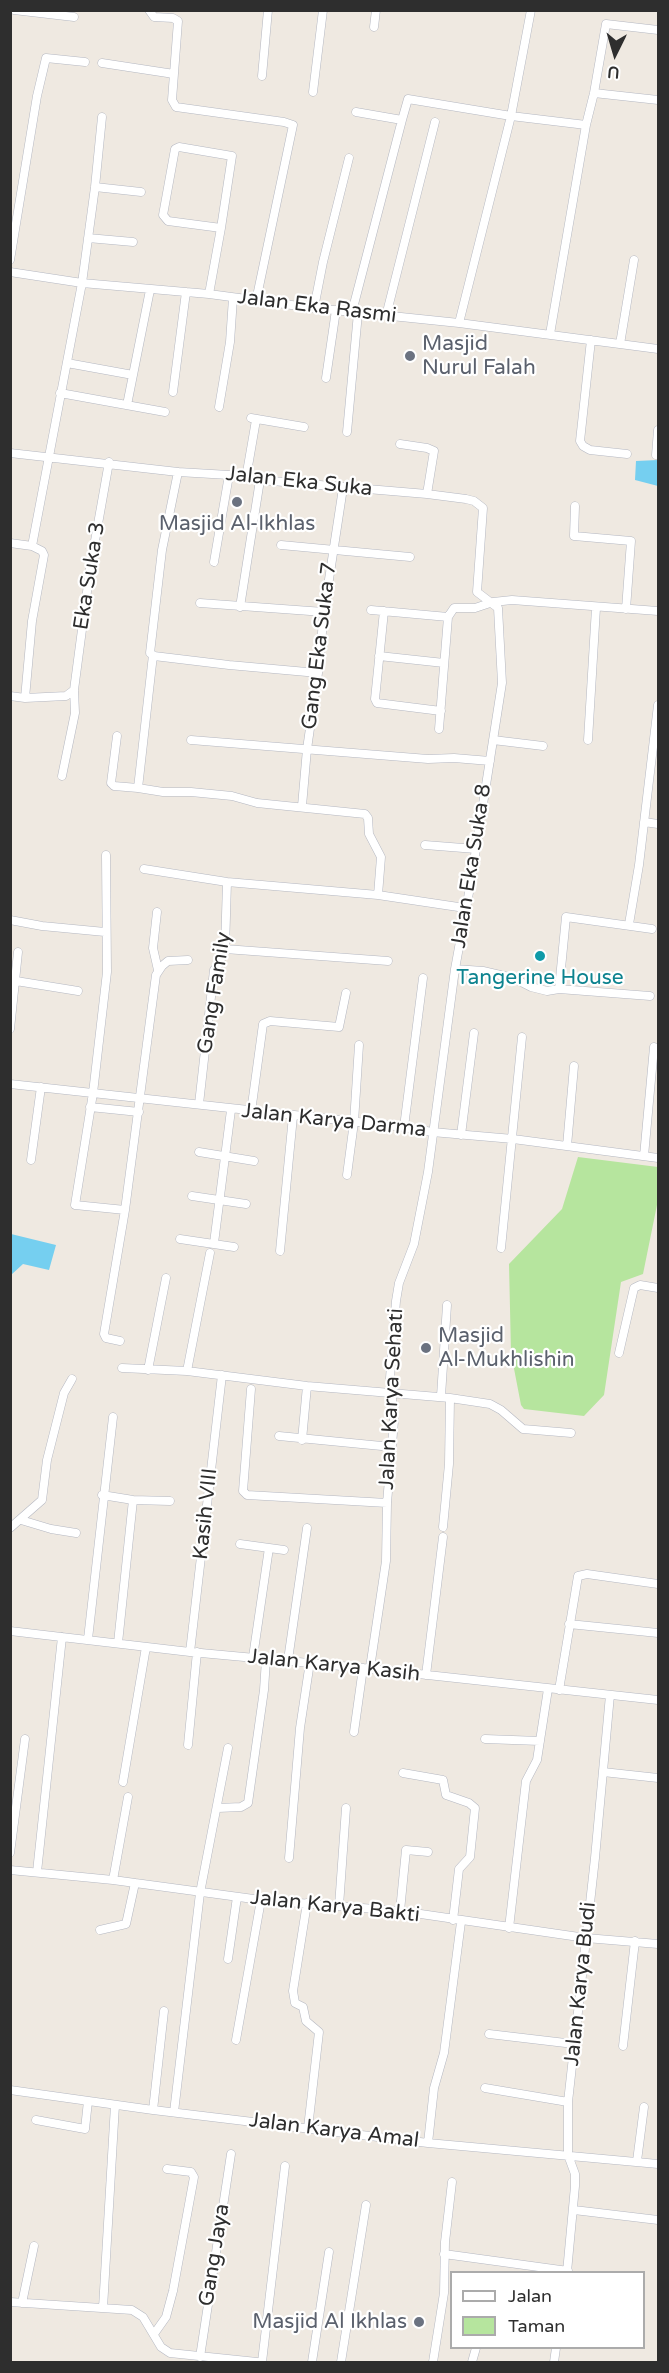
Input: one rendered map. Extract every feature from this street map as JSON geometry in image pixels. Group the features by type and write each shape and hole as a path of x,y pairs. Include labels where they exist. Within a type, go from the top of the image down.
{"street":[{"path":"14,10 74,16"},
{"path":"149,10 153,17 173,18 178,21 172,100 176,107 293,125 256,301"},
{"path":"262,76 268,10"},
{"path":"313,92 323,10"},
{"path":"374,27 376,10"},
{"path":"459,323 511,116 531,10"},
{"path":"550,334 606,24 658,30"},
{"path":"10,260 37,96 46,58 85,62"},
{"path":"102,63 174,74"},
{"path":"594,93 658,100"},
{"path":"347,432 355,312 408,99 511,116 586,125"},
{"path":"356,112 402,120"},
{"path":"32,546 82,282 102,117"},
{"path":"386,316 435,122"},
{"path":"209,294 221,228 232,156 178,147 175,149 163,215 168,221 221,228"},
{"path":"314,308 322,262 349,158"},
{"path":"95,187 141,192"},
{"path":"88,238 133,242"},
{"path":"620,344 634,260"},
{"name":"Jalan Eka Rasmi","path":"10,272 150,290 209,294 314,308 459,323 658,349"},
{"path":"127,405 150,290"},
{"path":"173,392 186,292"},
{"path":"219,407 230,342 233,298"},
{"path":"326,378 336,310"},
{"path":"591,340 580,441 590,450 627,454"},
{"path":"66,363 133,375"},
{"path":"60,393 165,412"},
{"path":"246,478 253,419 304,427"},
{"path":"656,455 658,430"},
{"path":"400,444 427,448 435,452 428,494"},
{"name":"Jalan Eka Suka","path":"10,453 109,462 178,472 428,494 474,501 483,508 477,592 493,602"},
{"name":"Eka Suka 3","path":"62,776 75,713 74,690 90,569 109,462"},
{"path":"138,788 162,549 178,472"},
{"path":"214,562 229,475"},
{"path":"240,607 260,480"},
{"name":"Gang Eka Suka 7","path":"302,806 324,612 343,488"},
{"path":"575,506 574,536 631,541 626,609"},
{"path":"10,543 32,546 42,551 44,555 32,621 25,698"},
{"path":"281,545 410,557"},
{"path":"439,729 448,617 454,608 475,608 493,602 512,600 658,611"},
{"name":"Jalan Eka Suka 8","path":"432,1132 455,969 490,761 503,667 498,608 493,602"},
{"path":"200,603 324,612"},
{"path":"588,740 597,608"},
{"path":"371,610 448,617"},
{"path":"384,611 375,699 377,703 441,711"},
{"path":"153,655 318,673"},
{"path":"380,656 444,663"},
{"path":"10,696 25,698 66,696 74,690"},
{"path":"629,924 658,705"},
{"path":"117,736 111,783 114,786 163,792 232,796 257,803 361,812 368,817 369,834 381,856 378,895"},
{"path":"191,740 428,759 454,758 490,761"},
{"path":"493,740 543,746"},
{"path":"644,822 658,824"},
{"path":"425,845 476,849"},
{"path":"106,855 107,972 93,1094 75,1205 125,1210"},
{"path":"144,869 227,882 378,895 465,908"},
{"name":"Gang Family","path":"199,1104 214,970 225,950 227,882"},
{"path":"120,1341 106,1338 104,1334 125,1210 158,970 153,948 157,912"},
{"path":"559,989 566,917 652,929"},
{"path":"10,920 42,926 105,932"},
{"path":"225,950 388,961"},
{"path":"10,1029 18,952"},
{"path":"158,970 168,961 188,960"},
{"path":"455,969 483,971 513,978 547,991 559,989 650,996"},
{"path":"404,1127 423,978"},
{"path":"16,981 78,991"},
{"path":"251,1112 263,1024 270,1021 339,1027 346,993"},
{"path":"461,1135 474,1033"},
{"path":"501,1248 522,1037"},
{"path":"347,1175 354,1122 359,1045"},
{"path":"644,1156 654,1047"},
{"path":"567,1146 574,1066"},
{"name":"Jalan Karya Darma","path":"10,1084 199,1104 231,1110 404,1127 432,1132 513,1139 658,1158"},
{"path":"31,1160 41,1087"},
{"path":"90,1107 139,1112"},
{"path":"214,1243 231,1110"},
{"path":"280,1251 293,1116"},
{"name":"Jalan Karya Sehati","path":"354,1732 386,1561 387,1503 394,1421 390,1392 391,1349 399,1283 414,1244 428,1172 432,1132"},
{"path":"199,1152 254,1161"},
{"path":"192,1197 246,1204"},
{"path":"180,1239 234,1247"},
{"path":"187,1371 210,1253"},
{"path":"148,1370 166,1278"},
{"path":"619,1353 634,1288 640,1285 658,1288"},
{"path":"441,1396 447,1305"},
{"path":"122,1368 187,1371 307,1386 441,1396 490,1404 501,1410 523,1429 571,1433"},
{"name":"Kasih VIII","path":"188,1745 193,1652 222,1375"},
{"path":"10,1528 42,1500 47,1460 64,1393 72,1379"},
{"path":"302,1440 307,1386"},
{"path":"251,1389 243,1491 247,1495 387,1503"},
{"path":"442,1527 449,1464 450,1398"},
{"path":"88,1639 102,1495 113,1417"},
{"path":"279,1437 392,1447"},
{"path":"102,1495 133,1500 170,1500"},
{"path":"118,1643 133,1500"},
{"path":"21,1520 51,1529 76,1533"},
{"path":"288,1660 308,1528"},
{"path":"426,1675 443,1537"},
{"path":"240,1544 284,1550"},
{"path":"252,1657 269,1548"},
{"path":"559,1689 569,1624 580,1575 658,1584"},
{"path":"569,1624 658,1633"},
{"name":"Jalan Karya Kasih","path":"10,1631 658,1700"},
{"path":"37,1872 62,1637"},
{"path":"123,1782 146,1647"},
{"path":"218,1808 241,1808 248,1803 264,1690 266,1659"},
{"path":"289,1858 300,1728 310,1662"},
{"path":"509,1928 526,1781 536,1764 548,1689"},
{"name":"Jalan Karya Budi","path":"568,2271 575,2175 568,2155 568,2102 610,1695"},
{"path":"485,1738 540,1741"},
{"path":"10,1853 25,1739"},
{"path":"174,2112 200,1893 228,1748"},
{"path":"603,1772 658,1778"},
{"path":"403,1773 443,1780 446,1795 469,1803 475,1808 470,1857 458,1872 457,1921 444,2053 434,2088 428,2143"},
{"path":"113,1880 128,1797"},
{"path":"339,1906 346,1808"},
{"path":"400,1911 405,1850 428,1852"},
{"name":"Jalan Karya Bakti","path":"10,1870 135,1882 261,1900 400,1911 586,1938 658,1944"},
{"path":"100,1930 126,1924 135,1882"},
{"path":"228,1959 237,1897"},
{"path":"236,2040 261,1900"},
{"path":"307,1903 293,1991 295,2003 303,2007 308,2023 319,2032 308,2128"},
{"path":"623,2046 635,1941"},
{"path":"153,2110 164,2011"},
{"path":"489,2034 574,2044"},
{"path":"485,2088 568,2102"},
{"name":"Jalan Karya Amal","path":"10,2090 153,2110 428,2143 658,2164"},
{"path":"36,2120 86,2129 88,2101"},
{"path":"103,2308 115,2104"},
{"path":"637,2161 644,2107"},
{"name":"Gang Jaya","path":"200,2357 231,2154"},
{"path":"262,2362 285,2166"},
{"path":"154,2334 166,2317 173,2291 194,2177 191,2172 167,2169"},
{"path":"433,2362 444,2293 444,2254 452,2182"},
{"path":"341,2362 366,2205"},
{"path":"574,2210 658,2220"},
{"path":"22,2303 34,2246"},
{"path":"312,2362 329,2252"},
{"path":"444,2254 561,2271"},
{"path":"10,2302 103,2308 138,2313 165,2350 200,2357 257,2362"}],"green space":[{"path":"578,1157 658,1167 658,1200 643,1274 621,1282 604,1395 584,1416 524,1409 521,1405 511,1353 509,1264 562,1209"}],"water":[{"path":"658,460 658,486 635,480 636,461"},
{"path":"11,1234 56,1245 49,1270 23,1264 11,1275"}],"place":[{"name":"Masjid Nurul Falah","path":"410,356"},
{"name":"Masjid Al-Ikhlas","path":"237,502"},
{"name":"Tangerine House","path":"540,956"},
{"name":"Masjid Al-Mukhlishin","path":"426,1348"},
{"name":"Masjid Al Ikhlas","path":"419,2322"}]}
